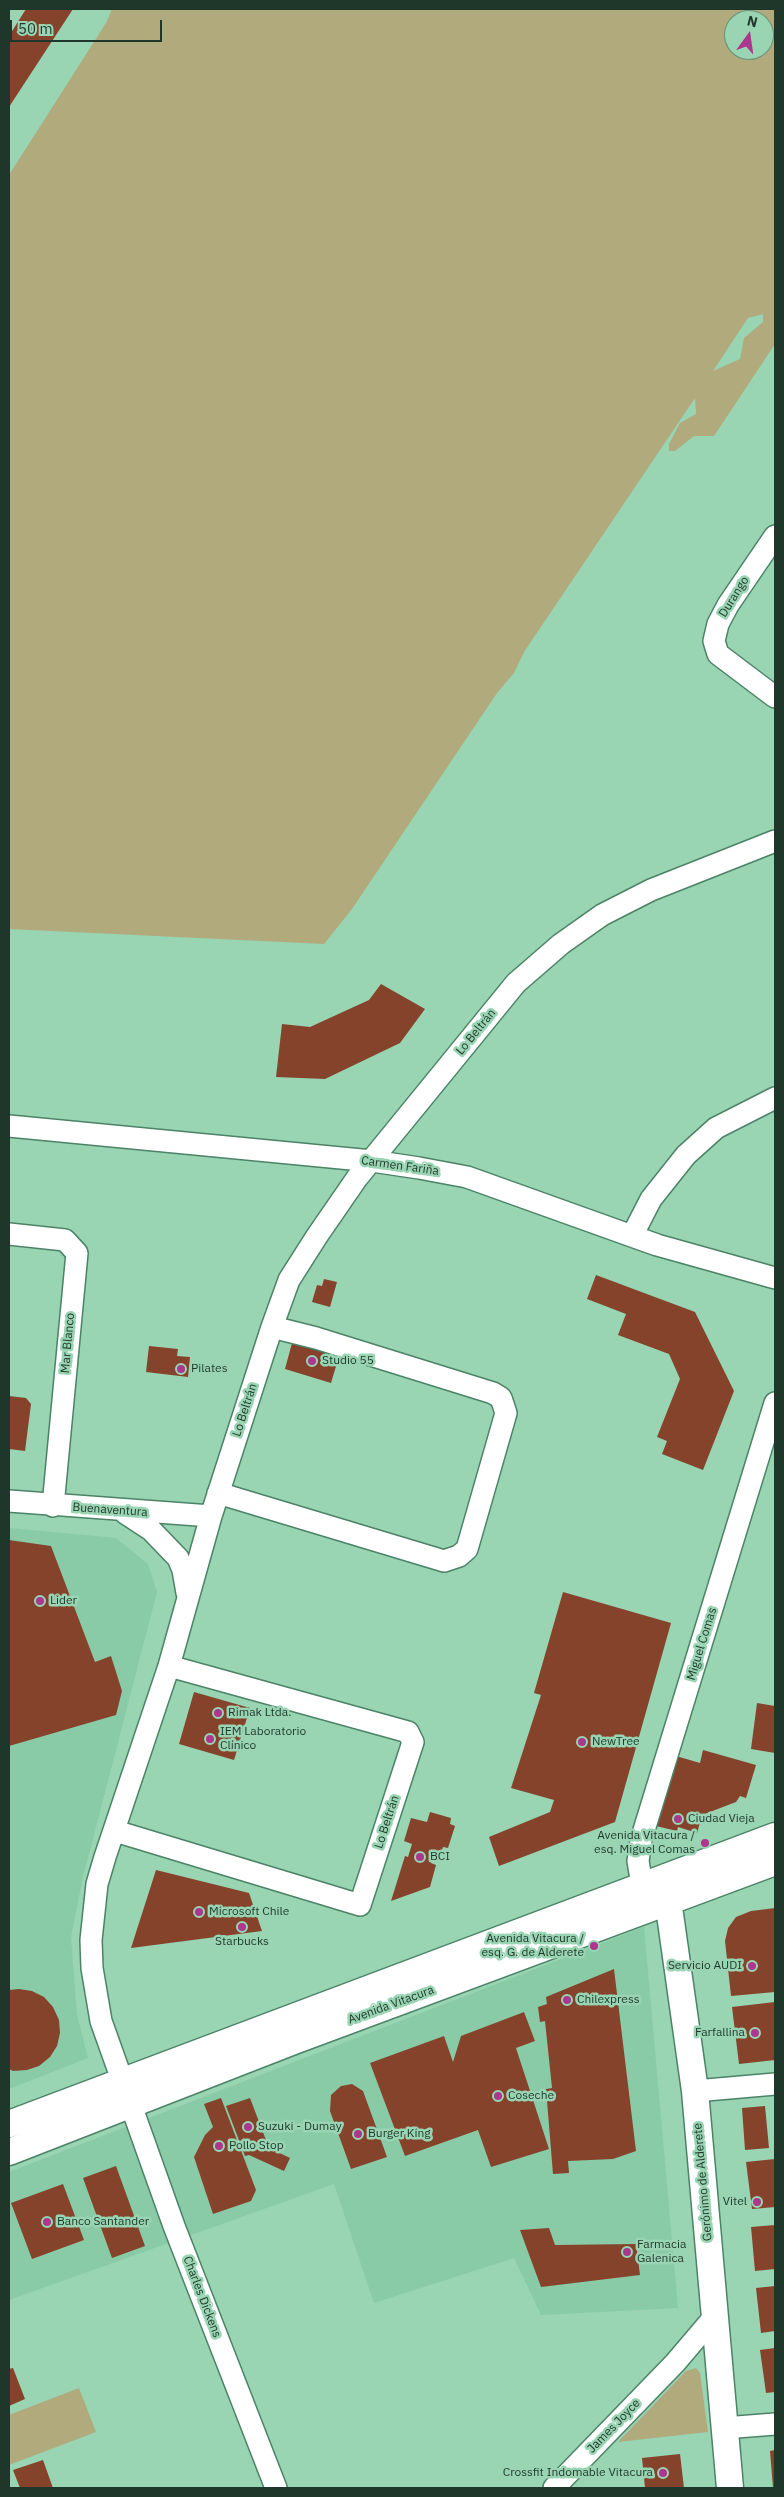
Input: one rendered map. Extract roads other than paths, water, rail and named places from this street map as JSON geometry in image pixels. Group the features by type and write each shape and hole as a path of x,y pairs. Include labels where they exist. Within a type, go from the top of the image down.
{"main road":[{"name":"Avenida Vitacura","path":"9,2152 294,2041 659,1888 775,1836"},
{"name":"Avenida Vitacura","path":"9,2124 122,2080 659,1888 775,1862"},
{"name":"Gerónimo de Alderete","path":"659,1888 695,2091 730,2488"}],"street":[{"name":"Durango","path":"775,536 728,605 718,624 714,641 718,654 775,697"},
{"name":"Lo Beltrán","path":"131,2104 101,2021 95,1994 91,1940 98,1884 169,1666 218,1493 289,1280 353,1184 516,983 561,944 602,915 651,890 775,841"},
{"path":"632,1236 651,1199 686,1155 716,1128 775,1098"},
{"name":"Carmen Fariña","path":"9,1126 399,1164 467,1177 672,1250 775,1278"},
{"name":"Mar Blanco","path":"9,1234 65,1240 76,1253 53,1506"},
{"path":"218,1493 444,1561 459,1556 467,1550 506,1413 501,1398 493,1393 316,1338 272,1327"},
{"name":"Miguel Comas","path":"659,1888 640,1874 638,1861 642,1840 775,1403"},
{"name":"Buenaventura","path":"9,1501 53,1506 211,1516"},
{"path":"122,1511 151,1530 178,1558 183,1570 188,1598"},
{"name":"Lo Beltrán","path":"115,1831 360,1905 413,1742 408,1732 169,1666"},
{"path":"695,2091 775,2084"},
{"name":"Charles Dickens","path":"131,2104 174,2226 276,2488"},
{"name":"James Joyce","path":"554,2488 675,2364 714,2316"},
{"name":"James Joyce","path":"675,2364 698,2355 718,2356"},
{"path":"724,2428 775,2424"}],"place":[{"name":"Studio 55","path":"312,1361"},
{"name":"Pilates","path":"181,1369"},
{"name":"Lider","path":"40,1601"},
{"name":"Rimak Ltda.","path":"218,1713"},
{"name":"IEM Laboratorio Clínico","path":"210,1739"},
{"name":"NewTree","path":"582,1742"},
{"name":"Ciudad Vieja","path":"678,1819"},
{"name":"Avenida Vitacura / esq. Miguel Comas","path":"705,1843"},
{"name":"BCI","path":"420,1857"},
{"name":"Microsoft Chile","path":"199,1912"},
{"name":"Starbucks","path":"242,1927"},
{"name":"Avenida Vitacura / esq. G. de Alderete","path":"594,1946"},
{"name":"Servicio AUDI","path":"752,1966"},
{"name":"Chilexpress","path":"567,2000"},
{"name":"Farfallina","path":"755,2033"},
{"name":"Coseche","path":"498,2096"},
{"name":"Suzuki - Dumay","path":"248,2127"},
{"name":"Burger King","path":"358,2134"},
{"name":"Pollo Stop","path":"219,2146"},
{"name":"Vitel","path":"757,2202"},
{"name":"Banco Santander","path":"47,2222"},
{"name":"Farmacia Galenica","path":"627,2252"},
{"name":"Crossfit Indomable Vitacura","path":"663,2473"}]}
